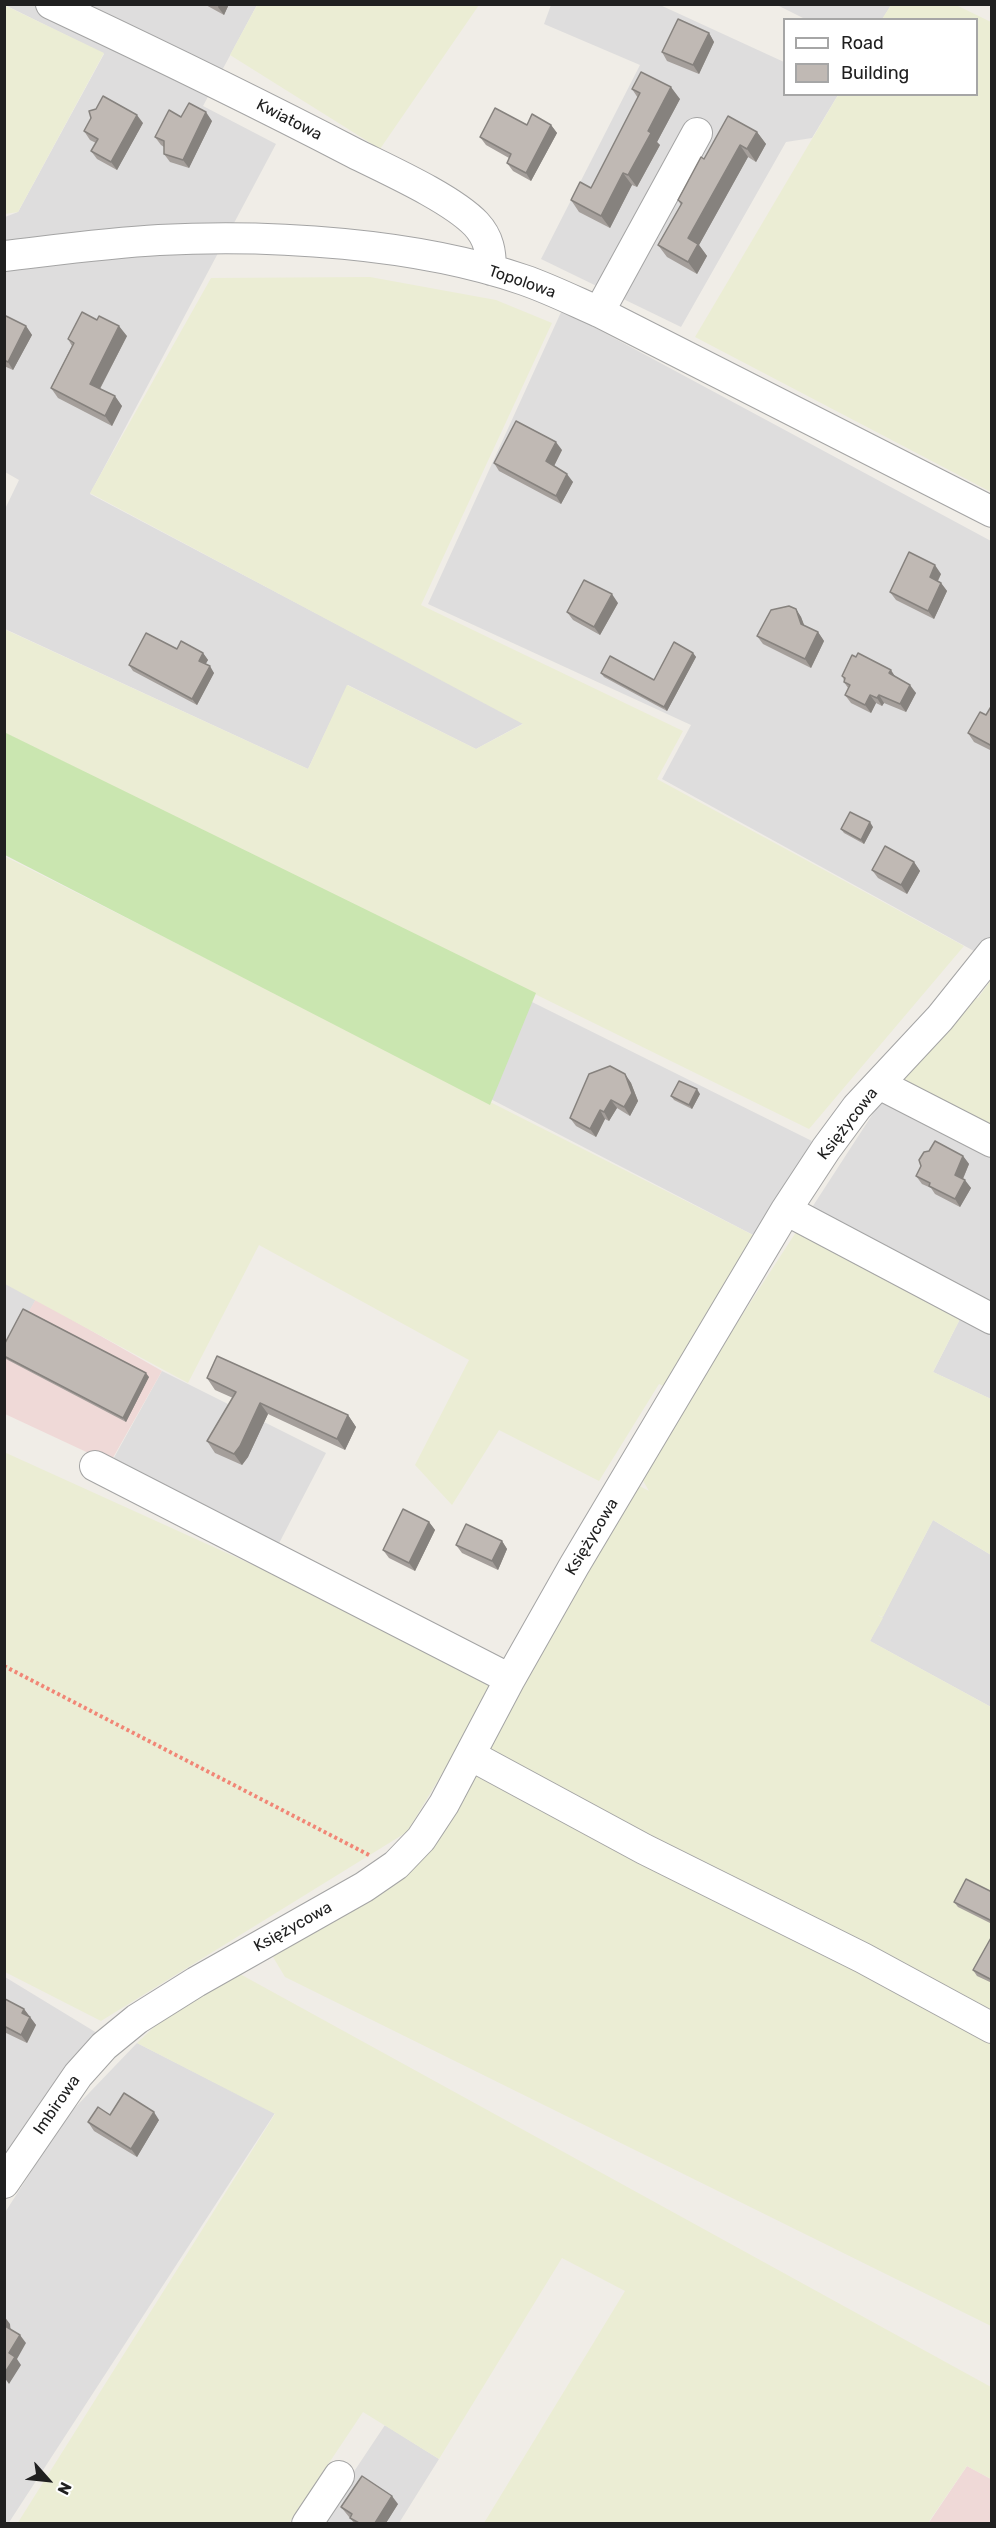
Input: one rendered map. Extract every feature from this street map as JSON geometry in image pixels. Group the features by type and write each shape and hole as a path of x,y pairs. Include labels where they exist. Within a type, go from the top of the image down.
{"street":[{"name":"Kwiatowa","path":"51,4 202,75 432,195 474,223 485,235 491,251 491,270"},
{"path":"599,312 697,133"},
{"name":"Topolowa","path":"4,256 157,241 274,241 410,253 491,270 536,284 599,312 992,512"},
{"name":"Księżycowa","path":"118,2034 158,2004 326,1909 387,1871 409,1852 432,1824 574,1566 786,1210 843,1124 940,1018 992,953"},
{"path":"879,1084 992,1142"},
{"path":"786,1210 992,1319"},
{"path":"95,1466 510,1679"},
{"path":"470,1755 645,1849 863,1958 992,2028"},
{"name":"Imbirowa","path":"4,2183 63,2095 91,2060 118,2034"},
{"path":"307,2523 339,2476"}],"path":[{"path":"4,1666 334,1836 375,1859 387,1871"}],"shaded area":[{"path":"5,5 257,5 203,106 276,144 90,494 524,723 476,749 348,685 308,769 5,629 5,509 19,480 5,472 5,217 18,212 104,54"},
{"path":"551,5 660,5 783,62 783,96 837,96 812,138 786,142 681,327 541,259 640,65 544,24"},
{"path":"777,5 891,5 883,18 803,18"},
{"path":"562,310 991,541 992,939 983,956 662,779 691,725 428,604"},
{"path":"526,999 812,1141 757,1237 481,1094"},
{"path":"885,1095 991,1150 991,1399 933,1372 959,1321 798,1229"},
{"path":"5,1282 36,1299 5,1358"},
{"path":"36,1299 162,1371 110,1463 5,1414 5,1352"},
{"path":"162,1371 326,1453 276,1549 111,1463"},
{"path":"933,1520 991,1555 991,1707 870,1641"},
{"path":"5,1977 97,2033 5,2169"},
{"path":"137,2043 275,2113 8,2524 4,2523 4,2214 66,2117"},
{"path":"385,2425 439,2459 399,2523 319,2524"},
{"path":"967,2466 991,2479 991,2523 928,2524"}],"green space":[{"path":"4,5 104,53 18,212 5,214"},
{"path":"257,5 479,5 380,149 230,55"},
{"path":"891,5 956,5 991,22 991,492 695,337 837,96 978,96 978,18 883,18"},
{"path":"370,277 496,300 552,323 421,605 683,731 657,779 964,946 809,1129 5,733 4,629 308,769 347,685 476,749 523,724 90,493 211,278"},
{"path":"4,732 536,993 490,1105 5,855"},
{"path":"4,856 757,1237 668,1388 659,1384 599,1481 499,1430 452,1505 415,1465 469,1360 259,1245 188,1383 5,1284"},
{"path":"991,980 991,1150 885,1095 970,996 978,998"},
{"path":"798,1229 956,1300 959,1321 933,1372 991,1399 991,1555 933,1520 883,1617 878,1615 883,1618 870,1641 991,1707 991,2326 285,1977 270,1952 390,1882 626,1479 649,1491 639,1474"},
{"path":"4,1452 284,1579 494,1687 407,1832 101,2021 5,1972"},
{"path":"240,1974 991,2387 991,2479 967,2466 928,2523 484,2523 625,2291 562,2258 439,2459 363,2412 289,2523 17,2524 275,2114 137,2043 173,2009"}],"building":[{"path":"678,19 709,33 693,65 662,52"},
{"path":"641,72 671,87 648,131 651,133 628,175 623,173 601,216 571,200 580,182 591,188 640,93 632,89"},
{"path":"103,96 137,115 111,162 91,151 98,139 84,131 91,118 89,111 96,109"},
{"path":"189,103 206,112 183,160 164,154 164,141 155,137 169,110 181,117"},
{"path":"495,108 527,125 532,114 551,125 526,173 507,163 511,154 480,137"},
{"path":"728,116 757,132 747,149 740,145 688,238 698,244 688,262 658,245 682,203 678,200 701,157 704,159"},
{"path":"82,312 97,320 99,316 119,326 90,384 115,396 105,416 51,388 74,343 68,339"},
{"path":"6,316 26,326 8,362 4,360 4,318"},
{"path":"516,421 556,442 546,461 567,474 556,496 494,463"},
{"path":"909,552 935,565 930,577 941,583 928,611 890,592"},
{"path":"584,580 612,594 594,627 567,612"},
{"path":"789,606 796,609 801,624 818,632 805,659 757,636 771,610"},
{"path":"146,633 177,649 181,641 203,653 199,661 210,666 192,699 129,665"},
{"path":"674,642 693,653 664,707 601,673 610,656 654,680"},
{"path":"858,653 891,670 889,673 910,685 900,704 879,695 877,698 870,695 865,705 845,695 850,685 844,682 845,678 842,676 852,655 856,657"},
{"path":"992,705 992,746 968,733 980,712 986,715"},
{"path":"850,812 870,822 861,840 841,829"},
{"path":"885,846 914,862 901,885 872,870"},
{"path":"610,1066 625,1074 632,1093 624,1107 611,1100 604,1112 600,1110 590,1129 570,1118 589,1074"},
{"path":"679,1081 697,1089 689,1105 671,1096"},
{"path":"935,1141 963,1156 955,1175 965,1180 955,1199 929,1186 930,1183 916,1176 921,1166 919,1160 924,1152 929,1151"},
{"path":"23,1309 146,1373 123,1418 4,1356 4,1345"},
{"path":"217,1356 348,1415 337,1439 260,1403 234,1454 207,1441 236,1392 207,1378"},
{"path":"403,1509 429,1522 409,1563 383,1550"},
{"path":"466,1524 502,1541 492,1561 456,1545"},
{"path":"966,1879 992,1892 992,1921 954,1902"},
{"path":"992,1936 992,1980 973,1970"},
{"path":"5,1999 24,2009 22,2013 30,2017 21,2035 4,2026"},
{"path":"124,2093 154,2112 131,2149 88,2122 98,2107 110,2115"},
{"path":"4,2317 5,2326 20,2335 9,2353 15,2357 4,2374"},
{"path":"362,2476 392,2496 375,2523 359,2523 350,2518 352,2514 341,2507"}]}
